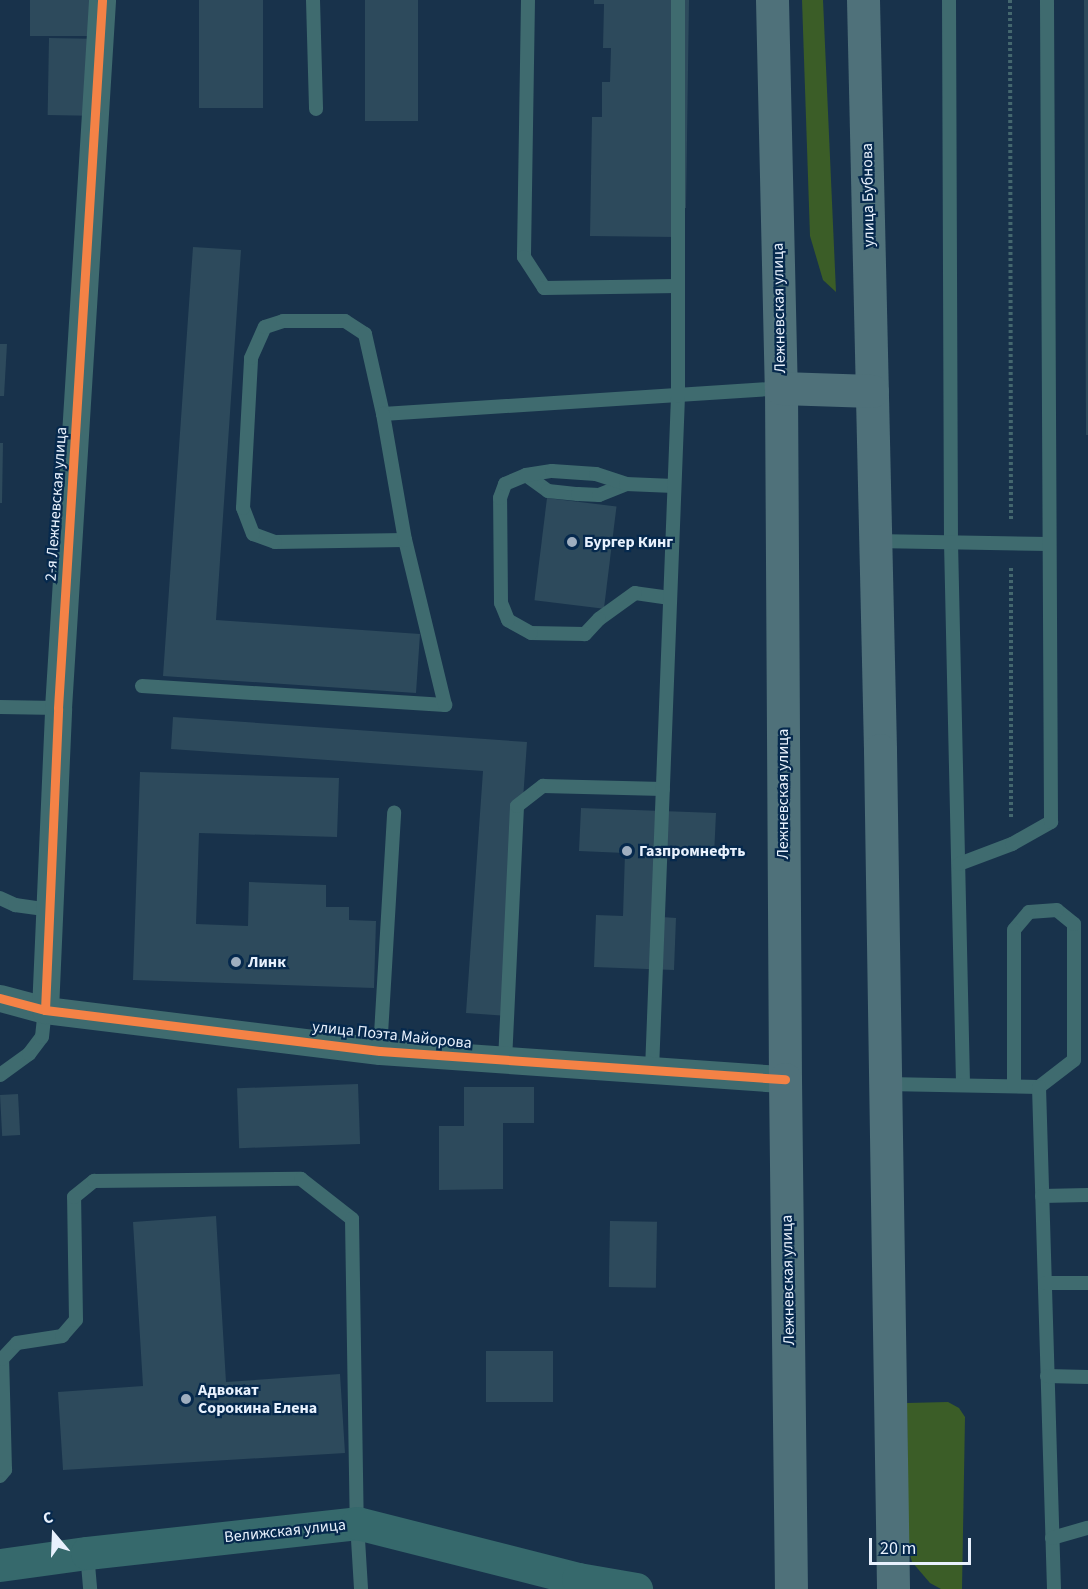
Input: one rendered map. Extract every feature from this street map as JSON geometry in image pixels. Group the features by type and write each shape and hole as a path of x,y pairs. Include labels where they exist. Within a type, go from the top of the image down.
{"highway":[{"name":"Лежневская улица","path":"772,0 781,388 784,1079 791,1589"},
{"name":"улица Бубнова","path":"863,0 872,391"},
{"path":"781,388 872,391 886,1084 893,1589"}],"main road":[{"name":"Велижская улица","path":"0,1565 87,1552 357,1523 578,1584 636,1589"}],"street":[{"name":"2-я Лежневская улица","path":"45,1010 58,708 102,0"},
{"name":"улица Поэта Майорова","path":"0,998 45,1010 380,1051 784,1079"}],"lane":[{"path":"313,0 316,109"},
{"path":"528,0 524,257 544,288 678,286"},
{"path":"652,1070 678,396 678,0"},
{"path":"949,0 951,542 963,1085"},
{"path":"959,864 1011,843 1051,822 1047,0"},
{"path":"142,686 446,705 405,540 383,414 366,334 345,321 283,321 265,327 251,358 243,508 253,534 275,542 405,540"},
{"path":"383,414 781,388"},
{"path":"670,598 635,593 599,619 585,634 531,633 508,620 501,603 500,498 505,484 526,475 552,471 596,474 626,484 674,486"},
{"path":"526,475 548,491 578,494 599,495 626,484"},
{"path":"874,541 1049,543"},
{"path":"0,707 58,708"},
{"path":"505,1061 517,806 543,786 663,789"},
{"path":"380,1051 394,812"},
{"path":"0,898 15,905 50,910"},
{"path":"886,1084 1039,1087 1074,1060 1074,924 1057,910 1029,912 1014,930 1014,1086"},
{"path":"0,1075 29,1054 42,1037 45,1010"},
{"path":"1039,1087 1054,1589"},
{"path":"0,1476 5,1470 2,1359 17,1343 62,1336 76,1320 74,1197 94,1181 301,1179 352,1219 357,1523 361,1589"},
{"path":"1042,1196 1088,1195"},
{"path":"1045,1283 1088,1283"},
{"path":"1047,1376 1088,1377"},
{"path":"1052,1538 1088,1528"},
{"path":"87,1552 90,1589"}],"path":[{"path":"1011,0 1011,843"}],"green space":[{"path":"802,0 823,0 836,292 823,280 810,236"},
{"path":"948,1402 959,1408 965,1417 962,1589 941,1589 930,1583 912,1562 908,1547 907,1403"}],"building":[{"path":"30,0 89,0 89,36 30,36"},
{"path":"199,0 263,0 263,108 199,108"},
{"path":"365,0 418,0 418,121 365,121"},
{"path":"594,0 689,0 686,208 677,208 676,237 590,236 592,117 602,117 602,82 610,82 611,48 603,48 604,4 594,4"},
{"path":"1084,0 1088,0 1088,435 1086,435"},
{"path":"49,38 90,39 89,116 48,115"},
{"path":"193,247 241,250 216,620 420,634 416,693 163,676"},
{"path":"0,344 7,344 4,396 0,396"},
{"path":"0,443 3,443 2,503 0,503"},
{"path":"547,498 616,507 604,609 534,600"},
{"path":"173,717 527,742 508,1016 466,1013 483,771 171,749"},
{"path":"140,772 339,778 337,837 199,833 196,924 248,926 249,882 326,885 326,907 349,907 349,920 376,921 374,988 133,980"},
{"path":"581,808 716,813 714,856 664,854 662,917 676,918 674,970 594,967 596,915 623,916 625,853 579,851"},
{"path":"358,1084 360,1144 239,1148 237,1088"},
{"path":"464,1087 534,1087 534,1123 503,1123 503,1189 439,1190 439,1126 464,1126"},
{"path":"18,1094 20,1135 2,1136 0,1095"},
{"path":"216,1216 226,1382 340,1374 345,1453 63,1470 58,1392 143,1386 133,1222"},
{"path":"610,1221 657,1222 656,1288 609,1287"},
{"path":"486,1351 553,1351 553,1402 486,1402"}],"cycle path":[{"path":"45,1010 58,708 102,0"},
{"path":"0,998 45,1010 380,1051 785,1079"}],"place":[{"name":"Бургер Кинг","path":"572,542"},
{"name":"Газпромнефть","path":"627,851"},
{"name":"Линк","path":"236,962"},
{"name":"Адвокат Сорокина Елена","path":"186,1399"}]}
